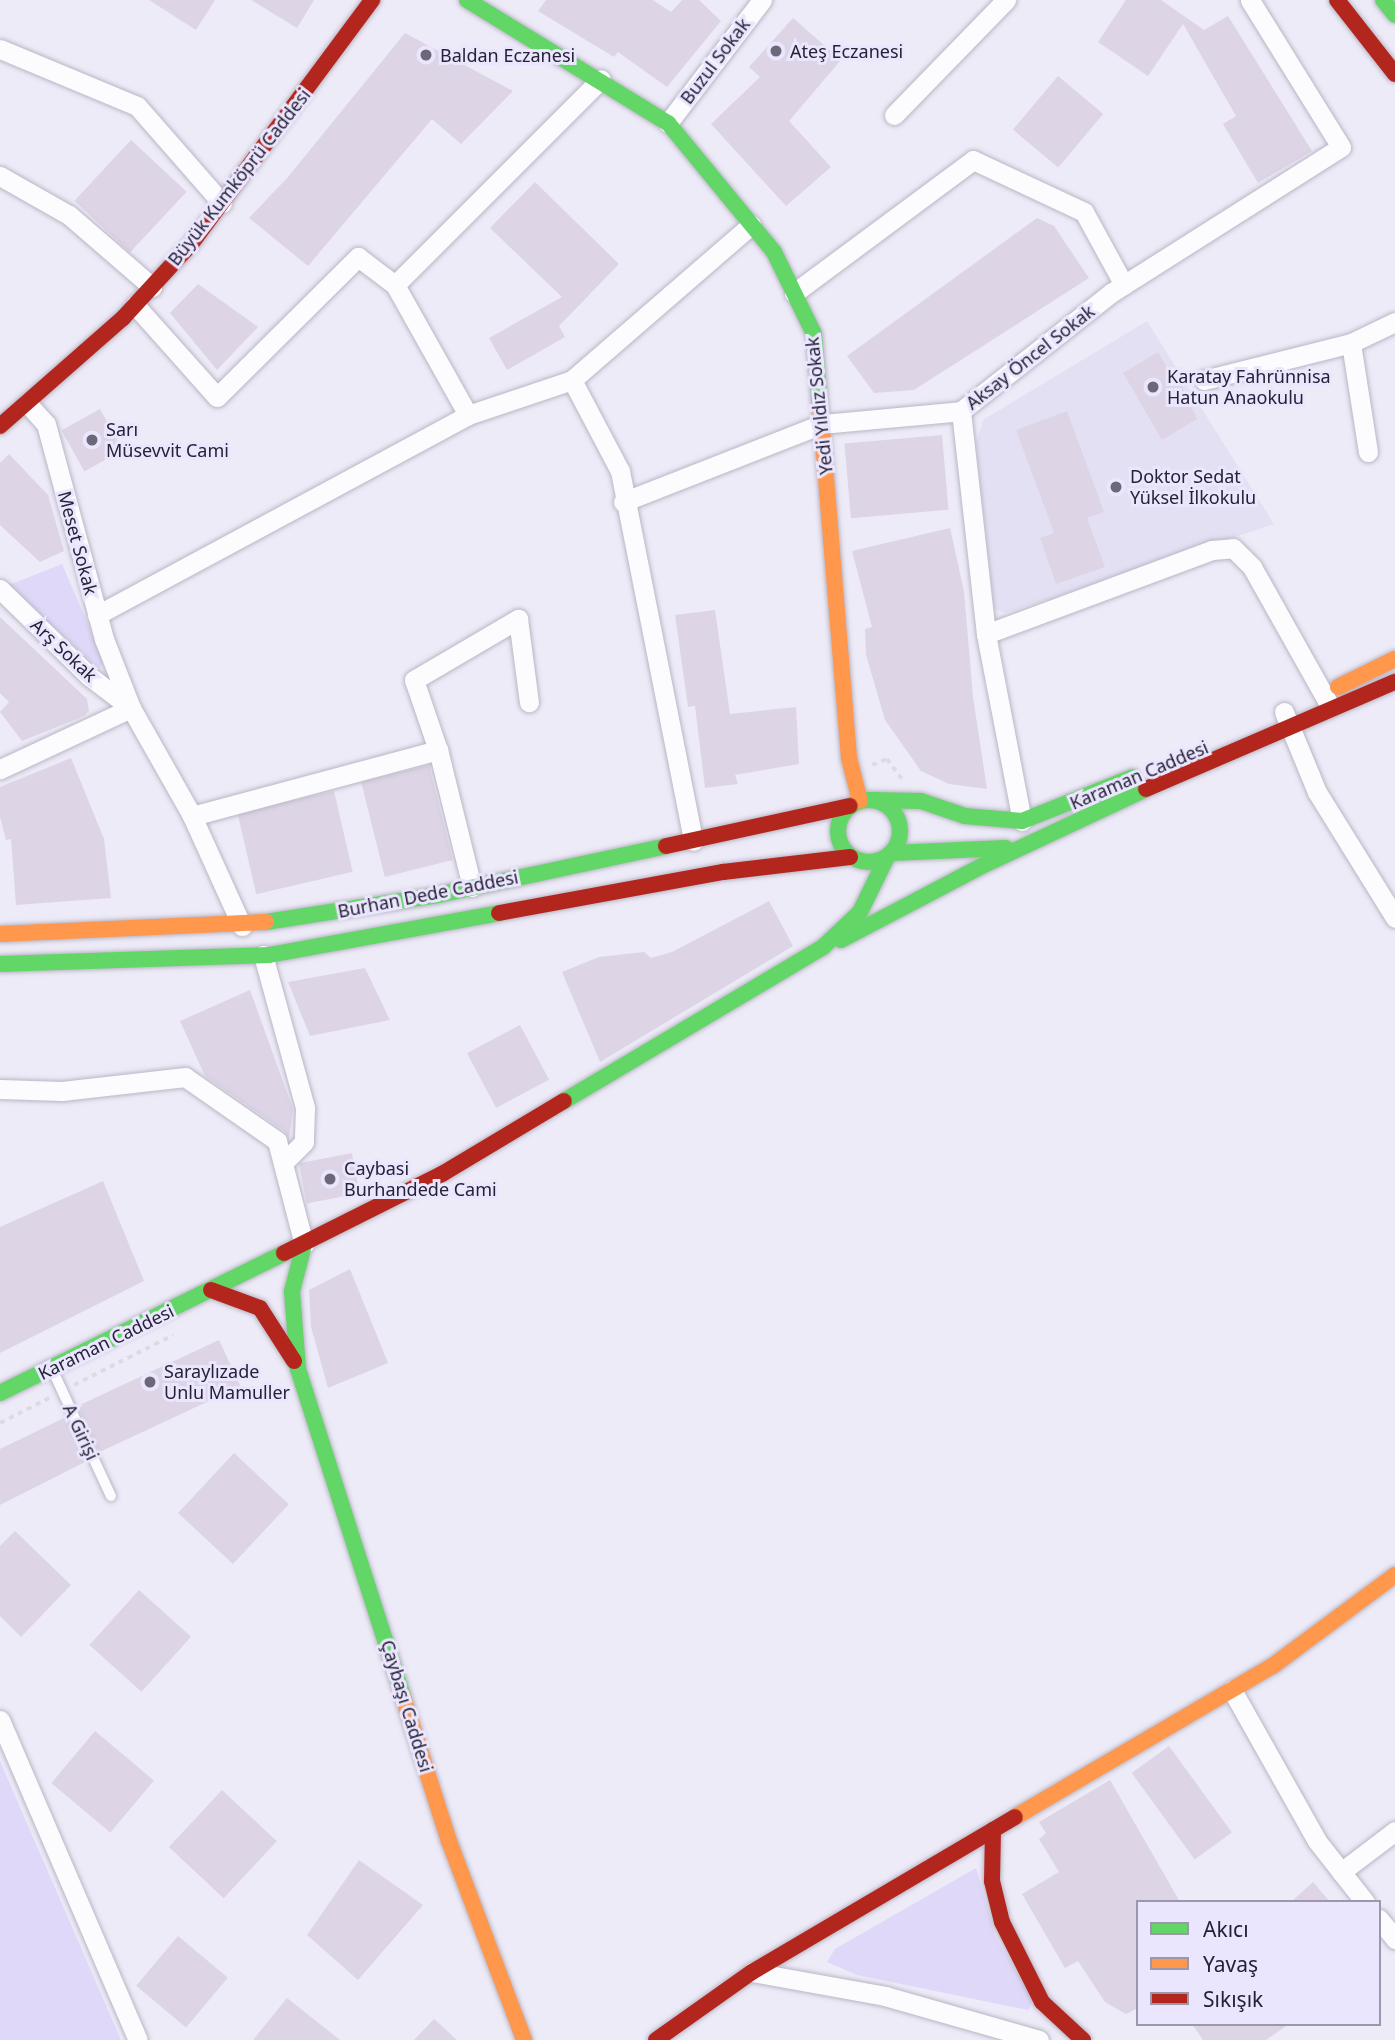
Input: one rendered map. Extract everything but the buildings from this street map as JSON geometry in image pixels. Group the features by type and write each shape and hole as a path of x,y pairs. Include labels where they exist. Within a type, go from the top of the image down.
{"street":[{"name":"Büyük Kumköprü Caddesi","path":"0,426 152,287 222,204 372,0"},
{"name":"Yedi Yıldız Sokak","path":"467,0 601,79 668,123 774,251 814,334 849,758 860,802"},
{"name":"Buzul Sokak","path":"668,123 762,0"},
{"path":"894,115 1006,0"},
{"name":"Aksay Öncel Sokak","path":"1022,821 986,634 961,411 1124,285 1341,147 1250,0"},
{"path":"1337,0 1395,74"},
{"path":"1383,0 1395,15"},
{"path":"0,49 137,106 222,204"},
{"path":"395,285 601,79"},
{"path":"794,293 974,160 1084,212 1124,285"},
{"path":"0,176 69,215 152,287"},
{"path":"97,615 468,415 572,380 751,225"},
{"path":"135,305 217,397 358,257 395,285 468,415"},
{"path":"1204,380 1351,344 1395,322"},
{"path":"1351,344 1368,452"},
{"path":"572,380 620,471 623,502 693,841"},
{"name":"Meset Sokak","path":"27,403 46,424 97,615 131,708"},
{"path":"623,502 822,424 961,411"},
{"path":"986,634 1212,550 1233,548 1252,567 1327,700"},
{"name":"Arş Sokak","path":"0,589 89,676 131,708"},
{"path":"472,887 438,750 414,680 518,619 529,702"},
{"name":"Karaman Caddesi","path":"860,802 921,801 965,816 1022,821 1069,806 1286,718 1327,700 1395,659"},
{"name":"Karaman Caddesi","path":"1327,700 1395,682"},
{"path":"0,769 131,708 192,816 242,926"},
{"path":"1286,718 1317,792 1395,918"},
{"name":"Karaman Caddesi","path":"0,1393 304,1245 442,1174 822,947 854,935 1286,718"},
{"path":"192,816 438,750"},
{"path":"822,947 860,912 900,836 896,816 890,807 860,802 837,833 850,857 867,863 889,855"},
{"name":"Burhan Dede Caddesi","path":"0,934 242,926 472,887 693,841 860,802"},
{"name":"Karaman Caddesi","path":"889,855 954,854 1031,844"},
{"name":"Burhan Dede Caddesi","path":"0,964 132,963 263,955 723,872 850,857"},
{"path":"263,955 305,1108 304,1142 284,1163"},
{"path":"0,1089 62,1091 185,1077 277,1141 304,1245 292,1291 299,1368"},
{"path":"211,1290 260,1308 299,1368"},
{"name":"Çaybaşı Caddesi","path":"299,1368 449,1842 524,2040"},
{"path":"656,2040 752,1972 1274,1665 1395,1575"},
{"path":"1232,1690 1317,1841 1363,1900"},
{"path":"0,1720 138,2040"},
{"path":"993,1830 992,1881 1002,1922 1042,2002 1083,2040"},
{"path":"1341,1871 1395,1831"},
{"path":"1381,1921 1395,1938"},
{"path":"752,1972 885,1996 1039,2040"}],"lane":[{"name":"A Girişi","path":"51,1368 111,1496"}],"shaded area":[{"name":"Doktor Sedat Yüksel İlkokulu","path":"1147,321 1274,524 1006,613 994,609 976,444 983,420"},
{"path":"62,564 104,661 99,669 9,585"},
{"path":"0,1761 121,2040 0,2040"},
{"path":"976,1868 995,1935 1033,2001 1028,2010 857,1975 827,1962 835,1949"}],"traffic: fast":[{"path":"467,0 668,123 774,252 814,334 820,405"},
{"path":"1383,0 1395,15"},
{"path":"870,800 921,801 965,816 1022,821 1133,777"},
{"path":"841,940 984,865 1146,789"},
{"path":"863,800 875,800 891,809 898,819 900,831 898,843 891,853 875,862 863,862 852,857 843,848 838,837 838,825 843,814 852,805 863,800"},
{"path":"266,922 438,895 666,846"},
{"path":"892,853 1006,848"},
{"path":"564,1101 823,947 860,912 887,857"},
{"path":"0,964 269,955 499,913"},
{"path":"304,1245 292,1291 298,1369 403,1697"},
{"path":"0,1393 284,1253"}],"traffic: slow":[{"path":"820,405 849,758 860,801"},
{"path":"1338,687 1395,659"},
{"path":"0,934 266,922"},
{"path":"1015,1817 1274,1665 1395,1575"},
{"path":"403,1697 449,1841 524,2040"}],"traffic: jam":[{"path":"0,426 123,318 191,244 372,0"},
{"path":"1337,0 1395,74"},
{"path":"1146,789 1395,682"},
{"path":"666,846 850,806"},
{"path":"499,913 723,872 850,857"},
{"path":"284,1253 442,1174 564,1101"},
{"path":"211,1290 260,1308 294,1361"},
{"path":"656,2040 752,1972 1015,1817"},
{"path":"993,1830 992,1881 1002,1922 1042,2002 1083,2040"}],"place":[{"name":"Ateş Eczanesi","path":"776,51"},
{"name":"Baldan Eczanesi","path":"426,55"},
{"name":"Karatay Fahrünnisa Hatun Anaokulu","path":"1153,387"},
{"name":"Sarı Müsevvit Cami","path":"92,440"},
{"name":"Doktor Sedat Yüksel İlkokulu","path":"1116,487"},
{"name":"Caybasi Burhandede Cami","path":"330,1179"},
{"name":"Saraylızade Unlu Mamuller","path":"150,1382"}]}
